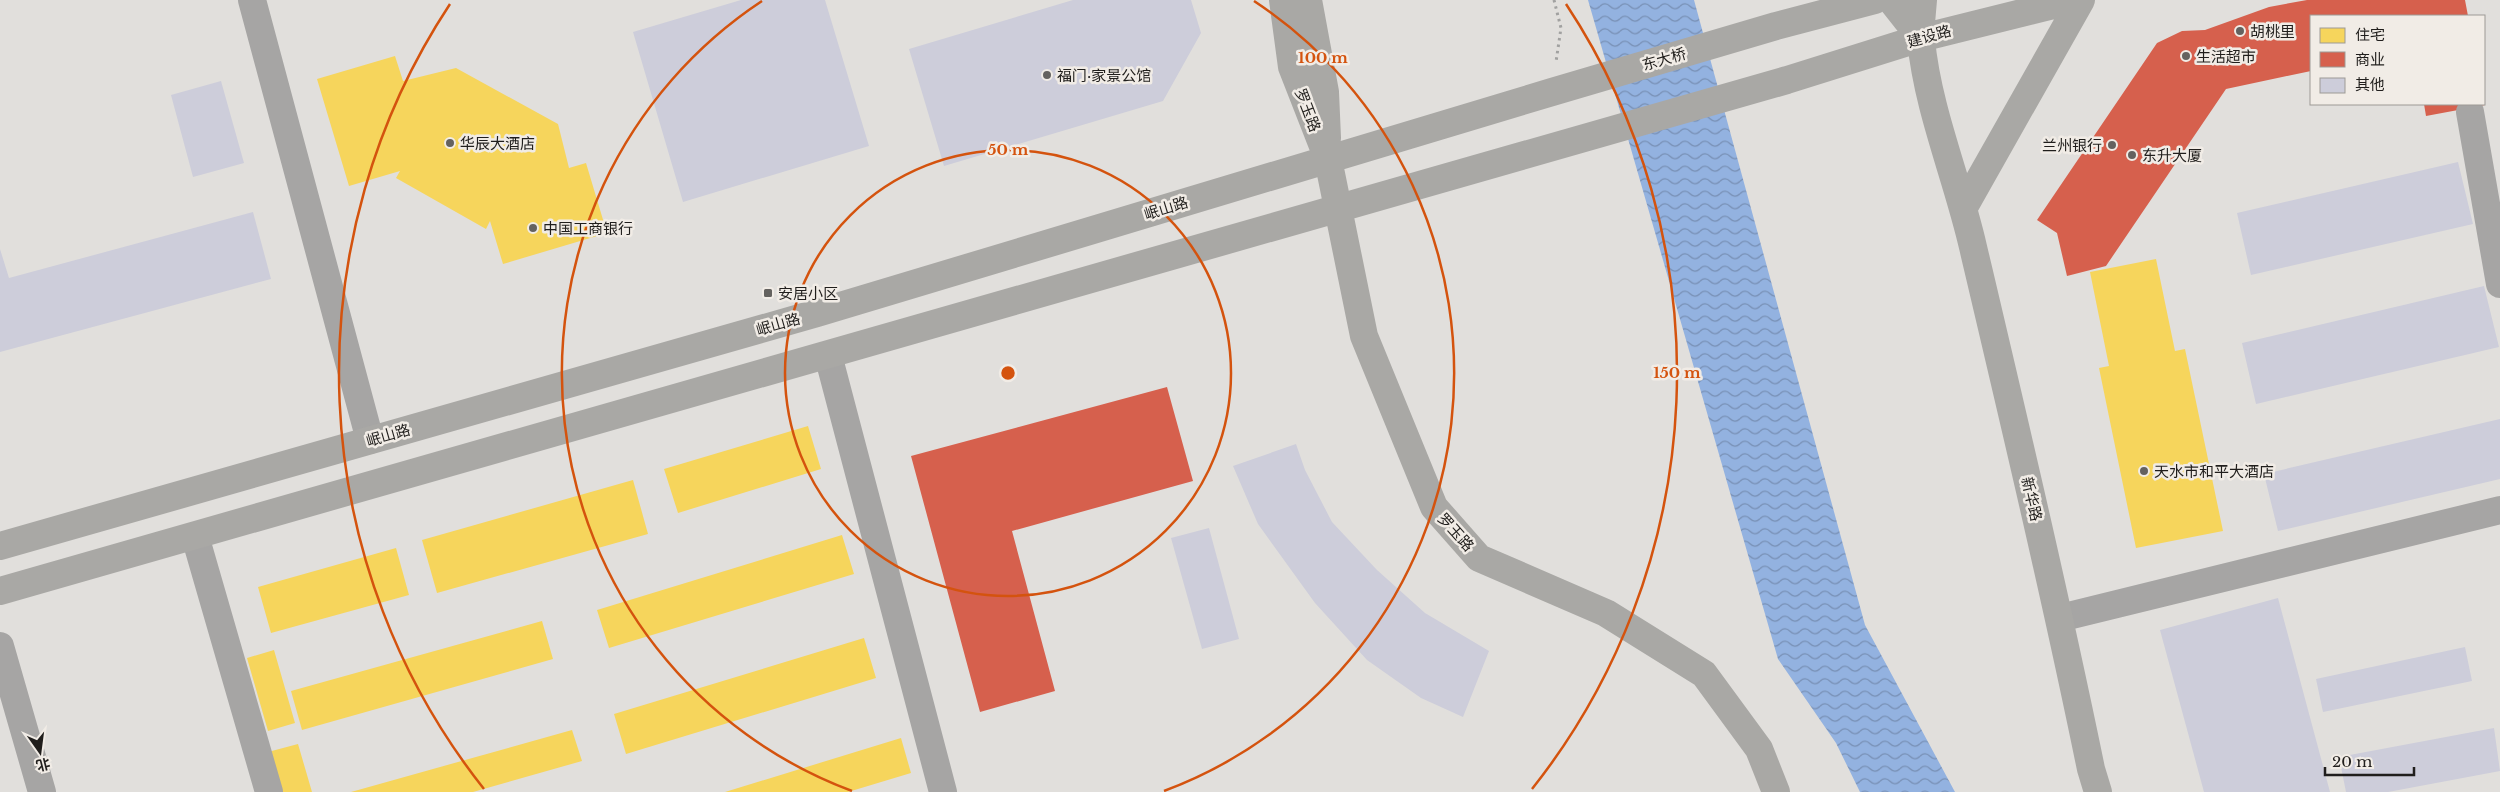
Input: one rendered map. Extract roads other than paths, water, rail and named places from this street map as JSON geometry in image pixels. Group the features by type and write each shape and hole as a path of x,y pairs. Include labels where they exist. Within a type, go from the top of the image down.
{"main road":[{"name":"罗玉路","path":"1283,0 1292,67 1328,159 1364,336 1434,508 1479,558 1606,613 1704,674 1759,749 1776,792"},
{"name":"罗玉路","path":"1308,0 1325,92 1328,159"},
{"name":"东大桥","path":"1552,92 1776,26 1875,0"},
{"path":"1891,0 1921,38"},
{"path":"1921,38 1923,0"},
{"name":"建设路","path":"1339,209 1787,80 1921,38 2074,0"},
{"path":"1964,207 2081,0"},
{"name":"新华路","path":"1921,38 1927,80 1939,132 1964,207 2060,618 2091,769 2098,792"},
{"name":"岷山路","path":"0,546 817,313 1552,92"},
{"path":"0,591 1339,209"}],"street":[{"path":"252,0 370,440"},
{"path":"2470,112 2500,284"},
{"path":"828,355 943,792"},
{"path":"2060,618 2500,510"},
{"path":"195,536 269,792"},
{"path":"0,646 42,792"}],"water":[{"path":"1588,0 1694,0 1865,625 1955,792 1860,792 1836,743 1778,659"}],"place":[{"name":"胡桃里","path":"2240,31"},
{"name":"生活超市","path":"2186,56"},
{"name":"福门·家景公馆","path":"1047,75"},
{"name":"华辰大酒店","path":"450,143"},
{"name":"兰州银行","path":"2112,145"},
{"name":"东升大厦","path":"2132,155"},
{"name":"中国工商银行","path":"533,228"},
{"name":"安居小区","path":"768,293"},
{"name":"天水市和平大酒店","path":"2144,471"}]}
